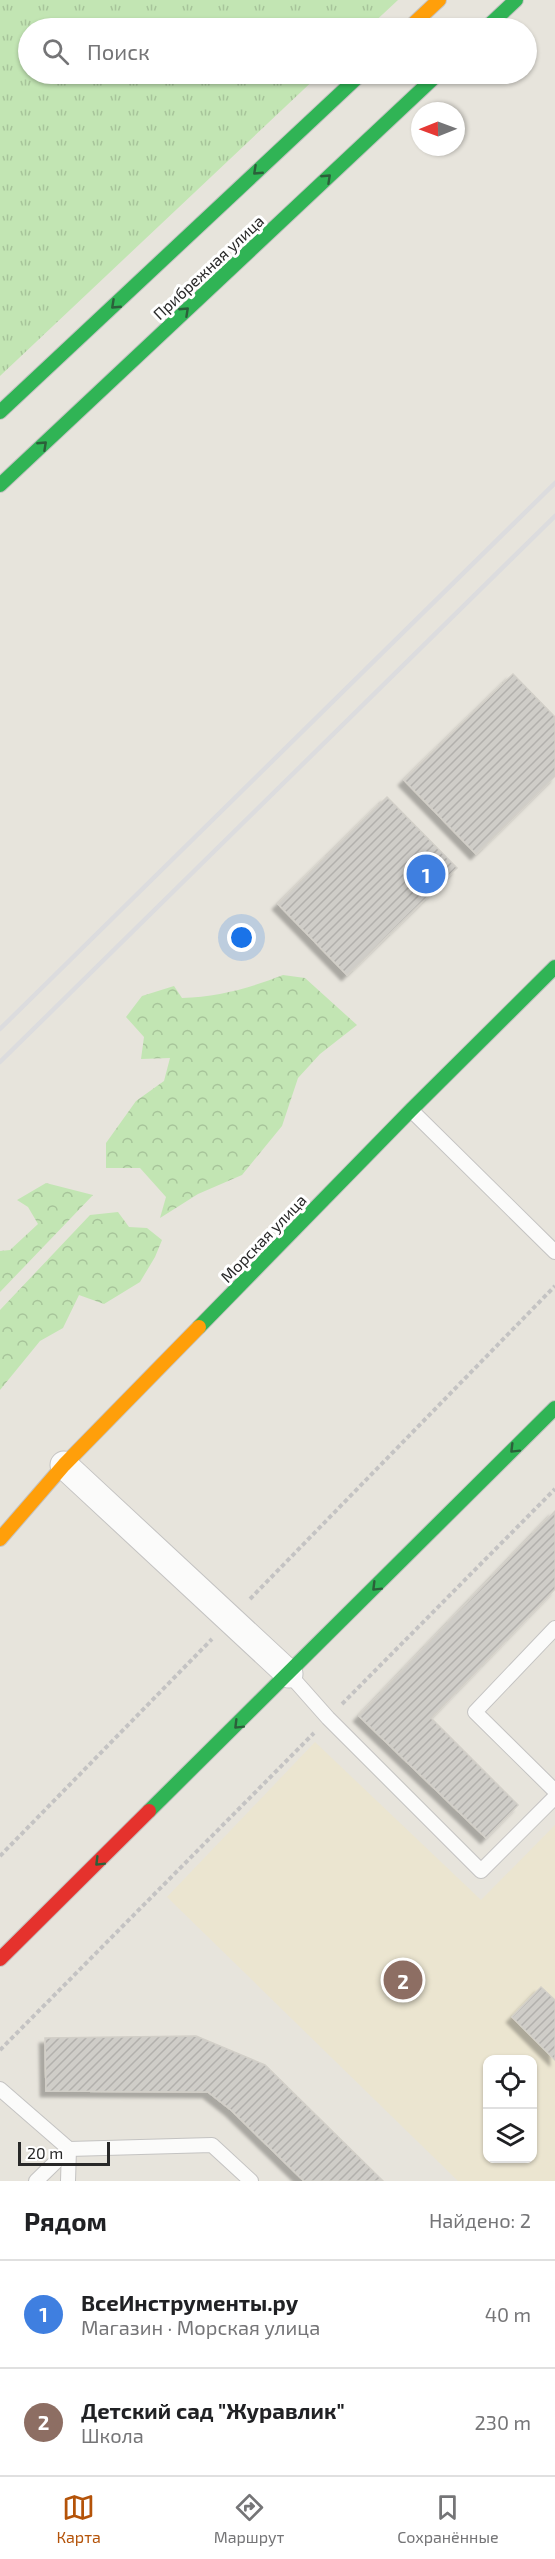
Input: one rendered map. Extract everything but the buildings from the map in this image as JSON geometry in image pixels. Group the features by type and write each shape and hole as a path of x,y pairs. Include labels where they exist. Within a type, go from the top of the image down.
{"main road":[{"path":"419,18 439,0"},
{"path":"497,18 516,0"},
{"path":"0,412 350,84"},
{"name":"Прибрежная улица","path":"0,485 427,84"},
{"name":"Морская улица","path":"0,1539 64,1466 411,1110 555,967"},
{"path":"0,1959 555,1408"}],"street":[{"path":"64,1466 289,1674"}],"lane":[{"path":"411,1110 555,1252"},
{"path":"555,1628 475,1712 555,1791"},
{"path":"289,1674 328,1718 481,1871 555,1797"},
{"path":"0,2089 69,2149"},
{"path":"36,2181 69,2149 212,2145 251,2181"},
{"path":"68,2181 69,2149"}],"path":[{"path":"0,1856 555,1286"},
{"path":"0,2050 555,1489"}],"shaded area":[{"path":"315,1742 481,1900 555,1825 555,2181 458,2181 167,1897"}],"green space":[{"path":"0,0 398,0 379,18 18,18 18,84 309,84 0,376"},
{"path":"283,975 305,978 357,1025 320,1054 298,1078 282,1126 242,1175 198,1194 160,1218 166,1197 140,1168 106,1168 106,1143 136,1101 164,1081 170,1058 141,1059 144,1037 126,1017 142,996 174,986 182,998 208,996 234,991"},
{"path":"46,1183 93,1195 0,1292 0,1251 10,1250 38,1224 28,1207 17,1200"},
{"path":"118,1212 129,1227 147,1228 162,1240 140,1282 104,1304 79,1295 63,1328 40,1341 0,1390 0,1310 90,1215"}],"railway":[{"path":"0,1029 555,483"},
{"path":"0,1062 555,516"}],"traffic: fast":[{"path":"497,18 516,0"},
{"path":"0,412 350,84"},
{"path":"0,485 427,84"},
{"path":"199,1327 411,1110 555,967"},
{"path":"149,1811 555,1408"}],"traffic: slow":[{"path":"420,18 439,0"},
{"path":"0,1539 64,1465 199,1327"}],"traffic: jam":[{"path":"0,1959 149,1811"}],"place":[{"name":"ВсеИнструменты.ру","path":"426,874"},
{"name":"Детский сад \"Журавлик\"","path":"403,1980"}]}
